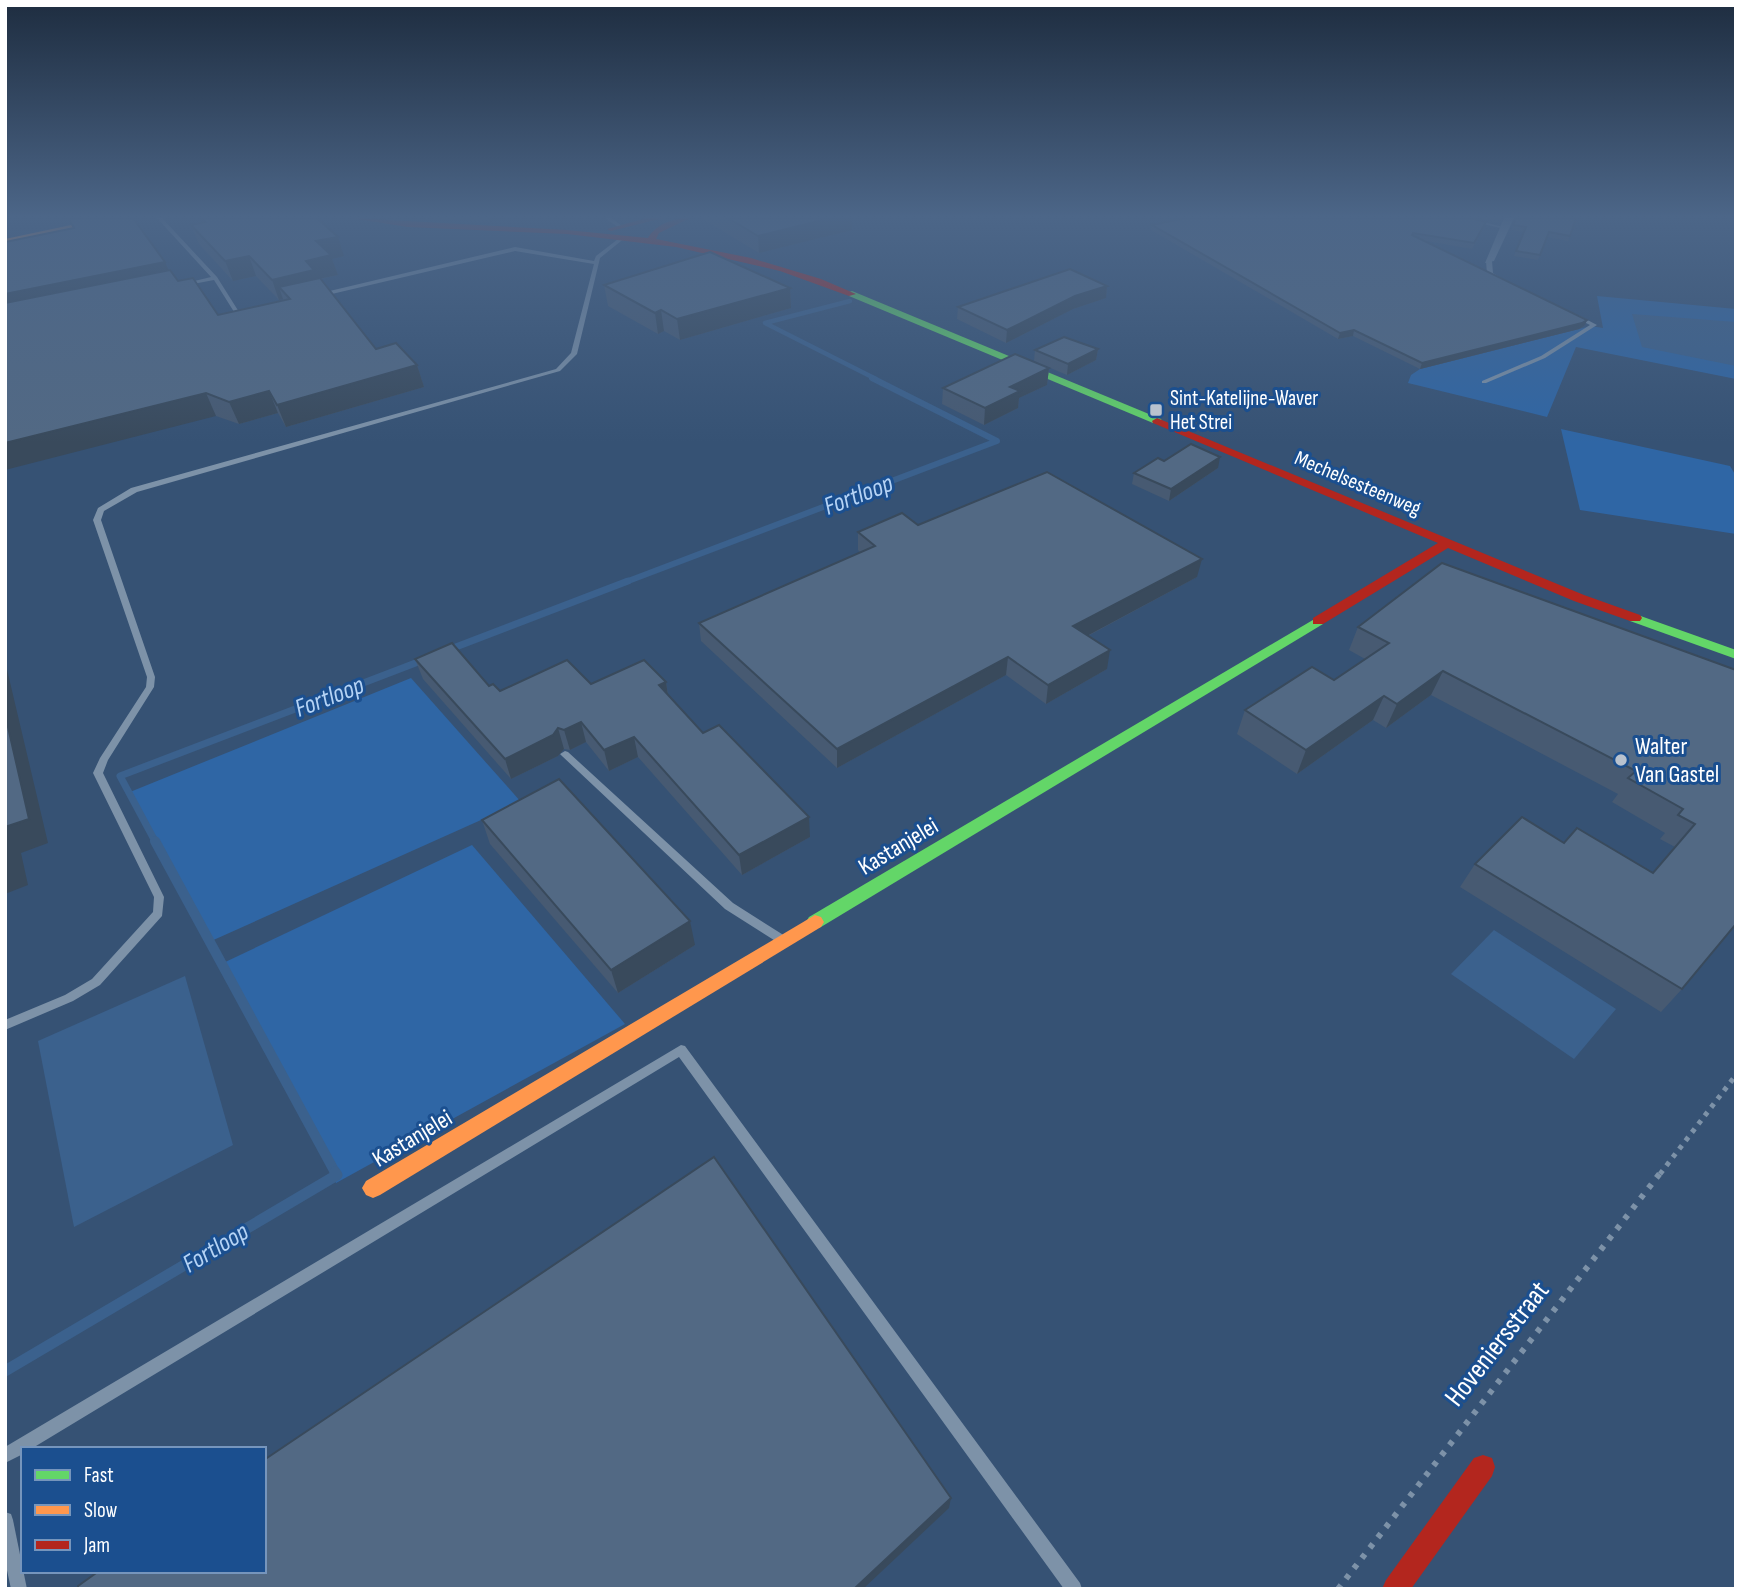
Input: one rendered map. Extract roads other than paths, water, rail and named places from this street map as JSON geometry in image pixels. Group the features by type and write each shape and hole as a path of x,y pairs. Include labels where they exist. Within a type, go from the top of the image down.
{"street":[{"name":"Mechelsesteenweg","path":"851,292 1579,598 1736,655"},
{"name":"Kastanjelei","path":"373,1188 1447,543"},
{"path":"1395,1589 1483,1467"}],"lane":[{"path":"224,292 238,314 251,311"},
{"path":"317,296 332,292"},
{"path":"5,1025 69,998 96,982 158,914 159,897 98,773 103,760 150,687 151,677 97,520 101,510 134,490 558,370 574,354 588,292"},
{"path":"1484,382 1543,357 1594,325 1566,311"},
{"path":"565,754 729,906 785,941"},
{"path":"5,1456 681,1050 1074,1589"},
{"path":"5,1520 19,1589"}],"waterway":[{"name":"Fortloop","path":"850,301 765,323 876,379"},
{"name":"Fortloop","path":"623,583 997,441 872,378"},
{"name":"Fortloop","path":"448,650 628,581"},
{"name":"Fortloop","path":"156,843 120,776 426,659"},
{"name":"Fortloop","path":"155,841 336,1174"},
{"name":"Fortloop","path":"5,1371 337,1175 335,1172"}],"place":[{"name":"Sint-Katelijne-Waver Het Strei","path":"1156,410"},
{"name":"Walter Van Gastel","path":"1621,760"}]}
